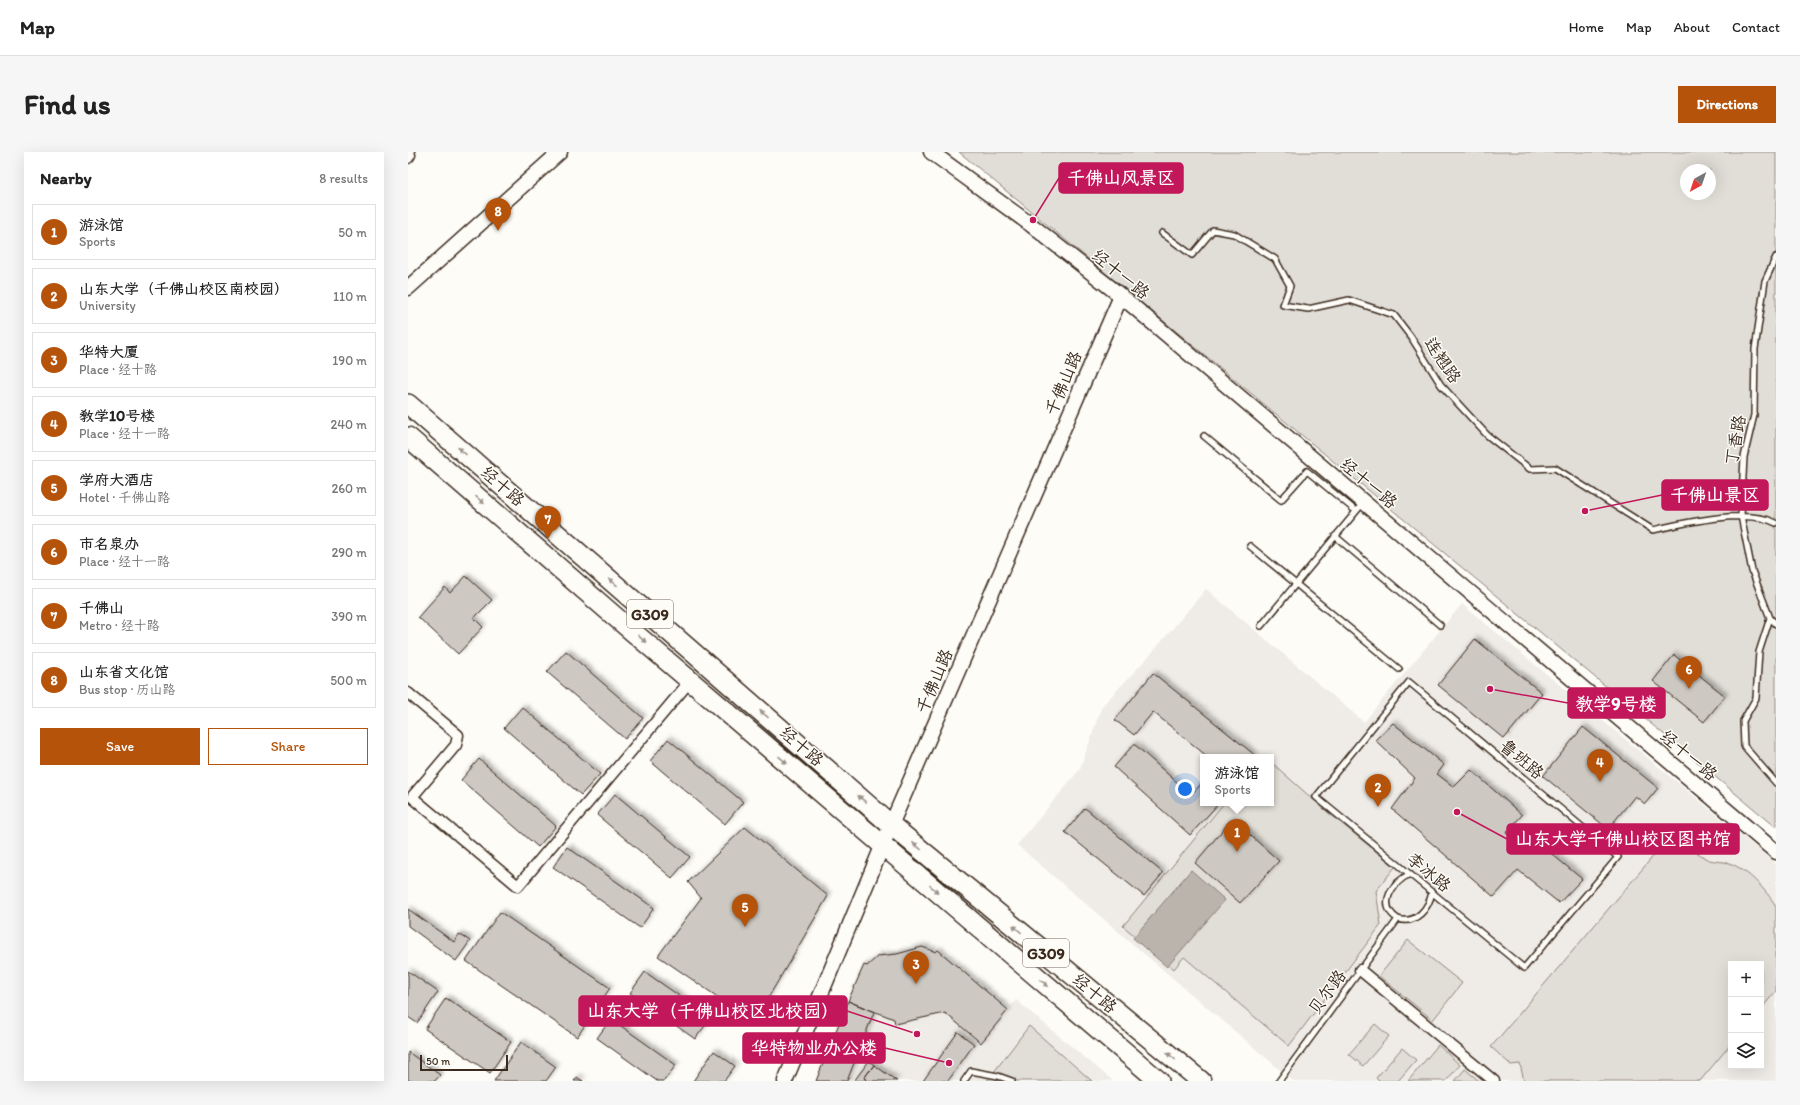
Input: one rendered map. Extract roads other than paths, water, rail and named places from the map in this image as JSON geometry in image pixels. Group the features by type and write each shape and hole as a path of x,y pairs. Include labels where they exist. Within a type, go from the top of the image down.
{"highway":[{"name":"经十路","path":"408,404 891,825 1201,1081"},
{"name":"经十路","path":"408,437 883,846 1159,1081"}],"street":[{"path":"408,158 410,155 409,152"},
{"path":"408,288 560,152"},
{"name":"经十一路","path":"930,152 1030,224 1121,296 1360,507 1776,852"},
{"name":"千佛山路","path":"785,1081 891,825 1121,296"},
{"path":"408,693 458,735 456,745 412,797 518,886 690,680"},
{"path":"1360,970 1494,1081"}],"lane":[{"name":"连翘路","path":"1162,233 1192,256 1213,230 1234,234 1275,259 1290,286 1283,305 1308,309 1349,300 1394,315 1411,337 1441,385 1488,435 1530,469 1555,468 1653,530 1684,523 1741,516"},
{"name":"丁香路","path":"1776,257 1765,281 1754,349 1754,415 1744,457 1741,516 1752,571 1770,618 1776,624"},
{"path":"1204,436 1282,500 1307,471 1360,507 1261,626"},
{"path":"1741,516 1776,523"},
{"path":"1335,536 1440,625"},
{"path":"1250,546 1399,669"},
{"path":"1770,618 1759,652 1756,698 1743,721 1744,746 1776,783"},
{"name":"李冰路","path":"1409,682 1316,797 1524,968"},
{"name":"鲁班路","path":"1409,682 1618,857 1524,968"},
{"path":"1410,874 1394,884 1390,893 1388,902 1390,910 1398,918 1410,920 1419,916 1426,910 1431,901 1432,892"},
{"name":"贝尔路","path":"1279,1081 1398,918"},
{"path":"964,1081 971,1071 998,1076 1012,1081"}],"place":[{"name":"千佛山风景区","path":"1033,220"},
{"name":"山东省文化馆","path":"498,231"},
{"name":"千佛山景区","path":"1585,511"},
{"name":"千佛山","path":"548,539"},
{"name":"教学9号楼","path":"1490,689"},
{"name":"市名泉办","path":"1689,689"},
{"name":"教学10号楼","path":"1600,782"},
{"name":"山东大学（千佛山校区南校园）","path":"1378,807"},
{"name":"山东大学千佛山校区图书馆","path":"1457,812"},
{"name":"游泳馆","path":"1237,852"},
{"name":"学府大酒店","path":"745,927"},
{"name":"华特大厦","path":"916,984"},
{"name":"山东大学（千佛山校区北校园）","path":"917,1034"},
{"name":"华特物业办公楼","path":"949,1063"}]}
